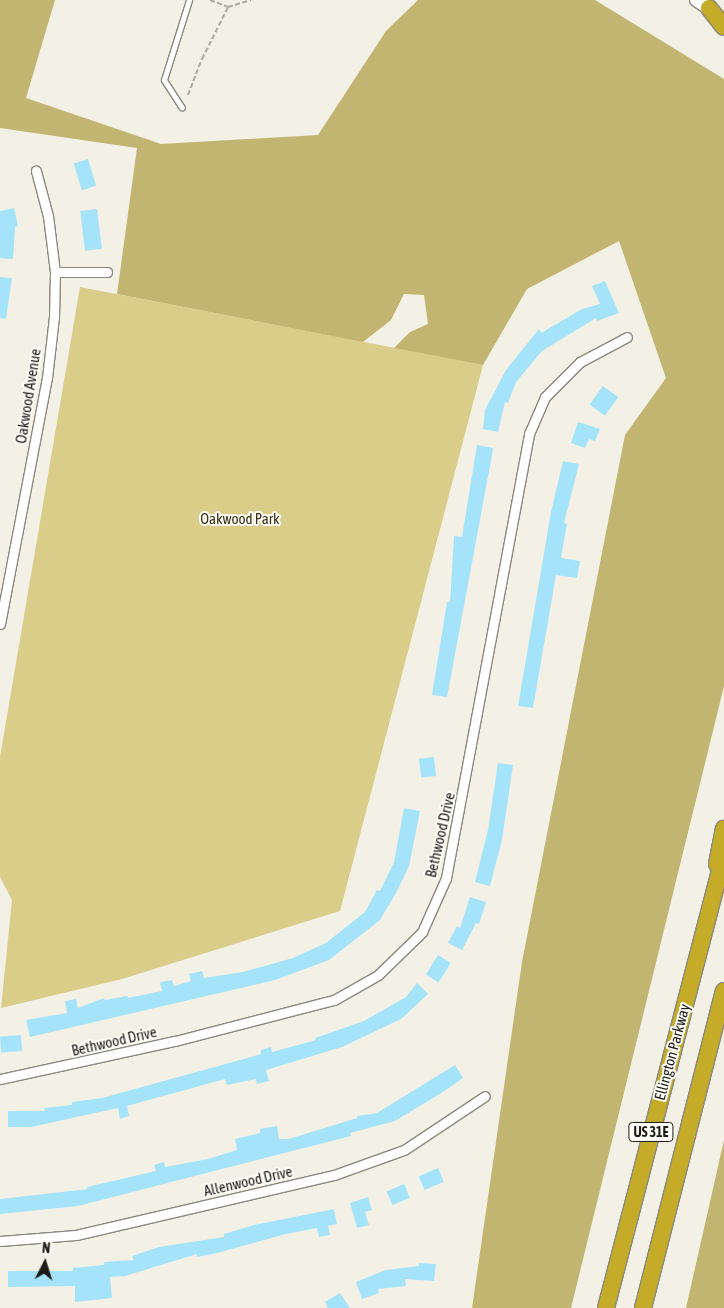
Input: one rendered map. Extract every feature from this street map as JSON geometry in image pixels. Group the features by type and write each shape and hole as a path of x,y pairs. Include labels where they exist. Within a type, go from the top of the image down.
{"highway":[{"path":"710,6 724,27"},
{"path":"697,957 724,829"},
{"name":"Ellington Parkway","path":"606,1308 724,854"},
{"name":"US 31E","path":"643,1308 724,991"}],"main road":[{"path":"710,6 724,19"}],"street":[{"name":"Oakwood Avenue","path":"0,624 47,378 55,272 48,216 36,171"},
{"path":"55,272 107,272"},
{"name":"Bethwood Drive","path":"0,1079 175,1041 334,1000 378,975 422,932 446,878 529,434 545,397 580,362 627,337"},
{"name":"Allenwood Drive","path":"0,1241 76,1235 334,1175 404,1150 485,1096"}],"lane":[{"path":"182,108 164,80 189,0"}],"path":[{"path":"210,0 228,7 251,0"},
{"path":"188,95 202,59 228,7"}],"green space":[{"name":"Oakwood Park","path":"80,287 483,365 340,911 122,979 1,1008 12,900 0,877 0,757"}],"shaded area":[{"path":"0,0 55,0 26,98 161,144 318,135 386,31 418,0 595,0 724,79 724,686 571,1308 472,1308 522,962 625,435 666,378 619,241 527,289 483,365 394,348 410,332 428,324 424,295 404,294 391,320 363,342 117,294 137,148 0,128"},
{"path":"724,1140 724,1308 686,1308"}],"building":[{"path":"88,159 96,186 82,190 74,163"},
{"path":"14,208 18,226 15,227 13,259 0,258 0,211"},
{"path":"97,209 102,249 85,251 80,211"},
{"path":"0,277 12,278 6,319 0,318"},
{"path":"605,281 619,313 597,321 596,318 542,351 516,382 508,403 505,402 498,432 483,429 485,410 506,370 539,329 541,333 582,309 600,304 592,286"},
{"path":"603,386 618,397 605,416 589,405"},
{"path":"578,422 600,429 595,441 589,439 585,448 571,443"},
{"path":"477,445 493,448 490,466 447,697 432,695 447,602 450,602 454,536 462,537"},
{"path":"563,461 579,464 564,523 567,524 561,558 580,561 577,578 556,575 533,708 518,706 551,512"},
{"path":"434,757 436,776 421,777 419,759"},
{"path":"498,763 513,765 502,840 490,886 475,882 488,830"},
{"path":"404,808 420,811 409,866 397,891 380,920 329,960 275,980 30,1037 26,1020 67,1013 65,1001 76,999 78,1008 104,998 105,1000 127,996 128,998 162,991 160,982 172,980 174,986 191,981 189,974 202,971 204,978 243,972 293,958 326,943 365,912 377,890 380,891 394,862"},
{"path":"470,897 486,902 479,924 476,923 462,950 448,943 457,926 460,928"},
{"path":"438,955 451,963 439,982 426,975"},
{"path":"417,983 428,994 401,1019 342,1047 266,1070 269,1081 257,1084 256,1079 227,1085 225,1079 127,1106 129,1116 120,1119 118,1108 31,1127 8,1127 8,1111 45,1111 44,1108 72,1105 72,1102 102,1098 251,1057 261,1054 261,1050 271,1047 272,1052 316,1040 315,1038 364,1021 406,997"},
{"path":"21,1035 22,1051 1,1052 0,1036"},
{"path":"455,1065 463,1078 443,1092 395,1121 350,1133 351,1136 78,1206 0,1214 0,1199 88,1189 87,1187 156,1171 154,1165 164,1162 165,1167 208,1159 237,1150 235,1139 260,1133 260,1129 277,1126 279,1139 289,1139 357,1118 357,1116 377,1113"},
{"path":"438,1168 444,1182 425,1190 419,1176"},
{"path":"404,1184 410,1198 392,1205 387,1191"},
{"path":"368,1197 372,1210 365,1212 369,1225 357,1228 350,1203"},
{"path":"334,1209 337,1224 328,1226 330,1235 319,1237 317,1228 286,1234 217,1253 197,1257 197,1254 125,1276 110,1277 112,1298 75,1302 75,1286 8,1287 8,1271 73,1271 73,1268 104,1265 104,1262 134,1260 132,1256 159,1247 224,1237 224,1234 254,1225"},
{"path":"419,1263 436,1264 434,1281 405,1279 406,1286 378,1289 379,1293 362,1299 356,1282 386,1270 419,1266"},
{"path":"340,1293 350,1308 328,1308 325,1302"}]}
